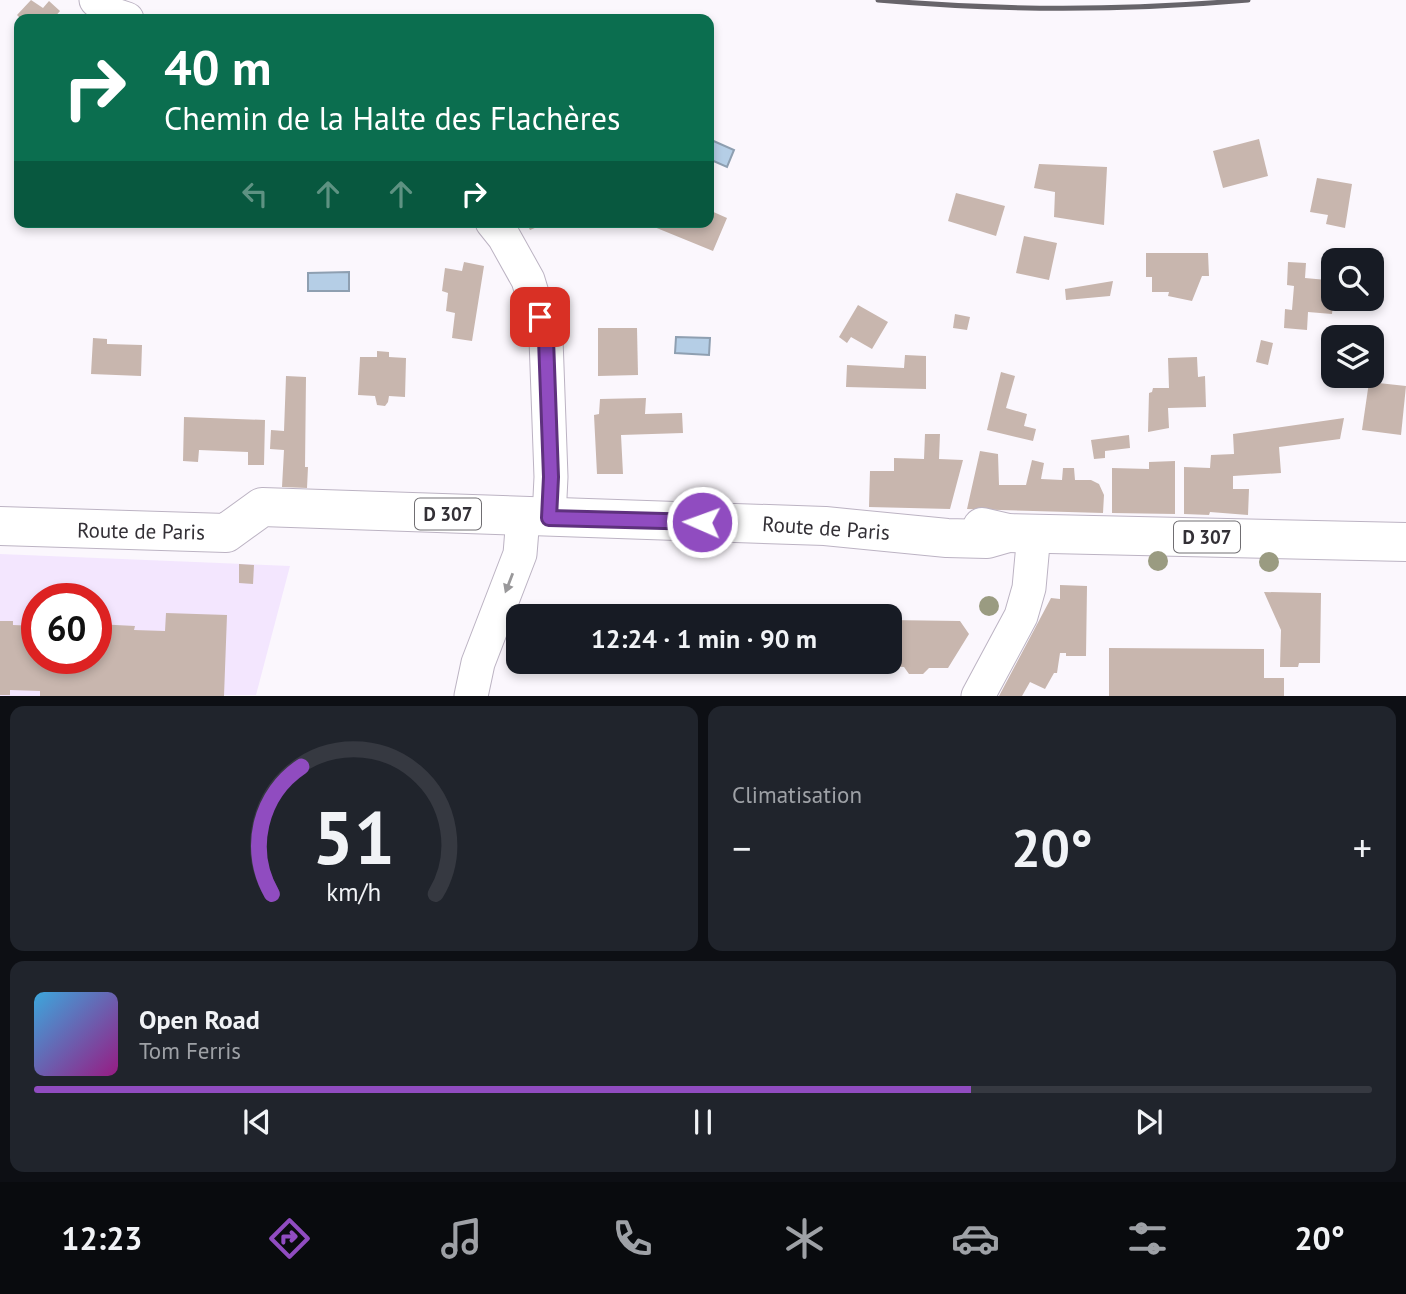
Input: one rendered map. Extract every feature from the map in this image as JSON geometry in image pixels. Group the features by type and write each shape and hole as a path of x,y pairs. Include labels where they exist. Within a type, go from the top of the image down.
{"main road":[{"name":"Route de Paris","path":"0,526 226,533 262,507 825,526 904,533 926,524 1021,533 1406,542"}],"street":[{"path":"96,0 112,14"},
{"path":"471,695 478,663 551,477 546,339 528,280 497,228"},
{"path":"978,695 1021,617 1028,588 1021,533"}],"shaded area":[{"path":"0,554 290,566 256,695 0,696"}],"water":[{"path":"714,141 734,150 727,167 714,161"},
{"path":"349,272 349,291 308,291 308,273"},
{"path":"676,337 710,338 709,355 675,353"}],"building":[{"path":"31,0 43,8 49,1 60,11 57,14 18,14"},
{"path":"1259,139 1268,176 1223,188 1213,151"},
{"path":"1039,164 1107,167 1104,225 1054,217 1055,192 1034,188"},
{"path":"1317,178 1352,184 1345,228 1326,224 1328,215 1310,212"},
{"path":"956,193 1005,206 996,236 948,221"},
{"path":"714,212 727,218 713,251 657,228 714,228"},
{"path":"1024,236 1057,243 1049,280 1016,273"},
{"path":"1146,253 1208,253 1209,276 1202,276 1192,301 1168,296 1169,292 1152,292 1152,277 1146,277"},
{"path":"464,262 484,266 472,341 452,338 455,313 446,311 448,293 442,291 445,268 462,271"},
{"path":"1288,262 1306,263 1305,278 1321,279 1321,311 1332,311 1332,314 1308,312 1307,330 1284,328 1285,309 1292,310 1294,286 1287,285"},
{"path":"1113,281 1110,296 1066,300 1065,289"},
{"path":"858,305 888,322 872,349 851,337 847,343 839,337"},
{"path":"955,314 970,317 967,330 953,328"},
{"path":"598,328 637,328 638,375 598,376"},
{"path":"93,338 107,339 107,344 142,345 141,376 91,374"},
{"path":"1261,340 1273,343 1268,365 1256,362"},
{"path":"377,351 389,352 389,357 406,358 405,397 389,396 385,406 377,405 375,396 358,395 360,357 377,357"},
{"path":"905,355 926,356 926,389 846,387 847,365 904,368"},
{"path":"1197,357 1198,377 1205,376 1206,407 1168,408 1169,428 1148,432 1149,393 1153,388 1169,388 1168,358"},
{"path":"1001,372 1015,376 1006,408 1027,414 1024,426 1036,429 1033,441 987,430"},
{"path":"286,376 306,377 307,488 282,487 284,450 270,449 271,430 284,431"},
{"path":"1384,384 1406,386 1401,435 1362,430 1368,388 1384,388"},
{"path":"646,398 645,414 682,413 683,433 621,435 623,474 597,474 594,415 599,414 600,399"},
{"path":"184,417 265,420 264,465 248,465 248,452 199,450 198,462 183,461"},
{"path":"1344,418 1340,439 1279,447 1281,473 1233,476 1233,489 1249,489 1248,515 1210,512 1209,515 1184,514 1184,467 1210,468 1211,455 1234,454 1233,434"},
{"path":"925,434 940,434 939,459 963,460 950,509 869,507 870,471 894,471 894,458 924,459"},
{"path":"1129,435 1130,448 1105,451 1105,458 1094,459 1091,440"},
{"path":"980,451 998,454 999,485 1026,485 1032,460 1044,463 1041,479 1062,480 1063,468 1074,468 1075,480 1091,480 1099,484 1104,495 1103,513 967,509"},
{"path":"1175,461 1175,514 1112,513 1112,468 1149,469 1149,462"},
{"path":"239,564 254,565 253,584 239,583"},
{"path":"1060,585 1087,586 1086,656 1066,656 1066,653 1060,653 1057,673 1054,673 1045,689 1030,682 1022,696 999,696 1051,598 1060,599"},
{"path":"1264,592 1321,593 1320,663 1280,667 1281,630"},
{"path":"166,613 227,615 224,696 40,696 40,691 10,690 10,695 0,695 0,621 13,621 13,625 21,625 21,674 112,674 112,625 135,626 134,630 165,631"},
{"path":"902,620 960,621 969,634 948,668 929,668 923,674 909,674 904,667"},
{"path":"1109,648 1264,649 1264,678 1284,678 1284,696 1109,696"}],"railway":[{"path":"878,0 1063,8 1248,0"}],"route":[{"path":"540,317 546,339 551,477 549,518 702,522"}]}
